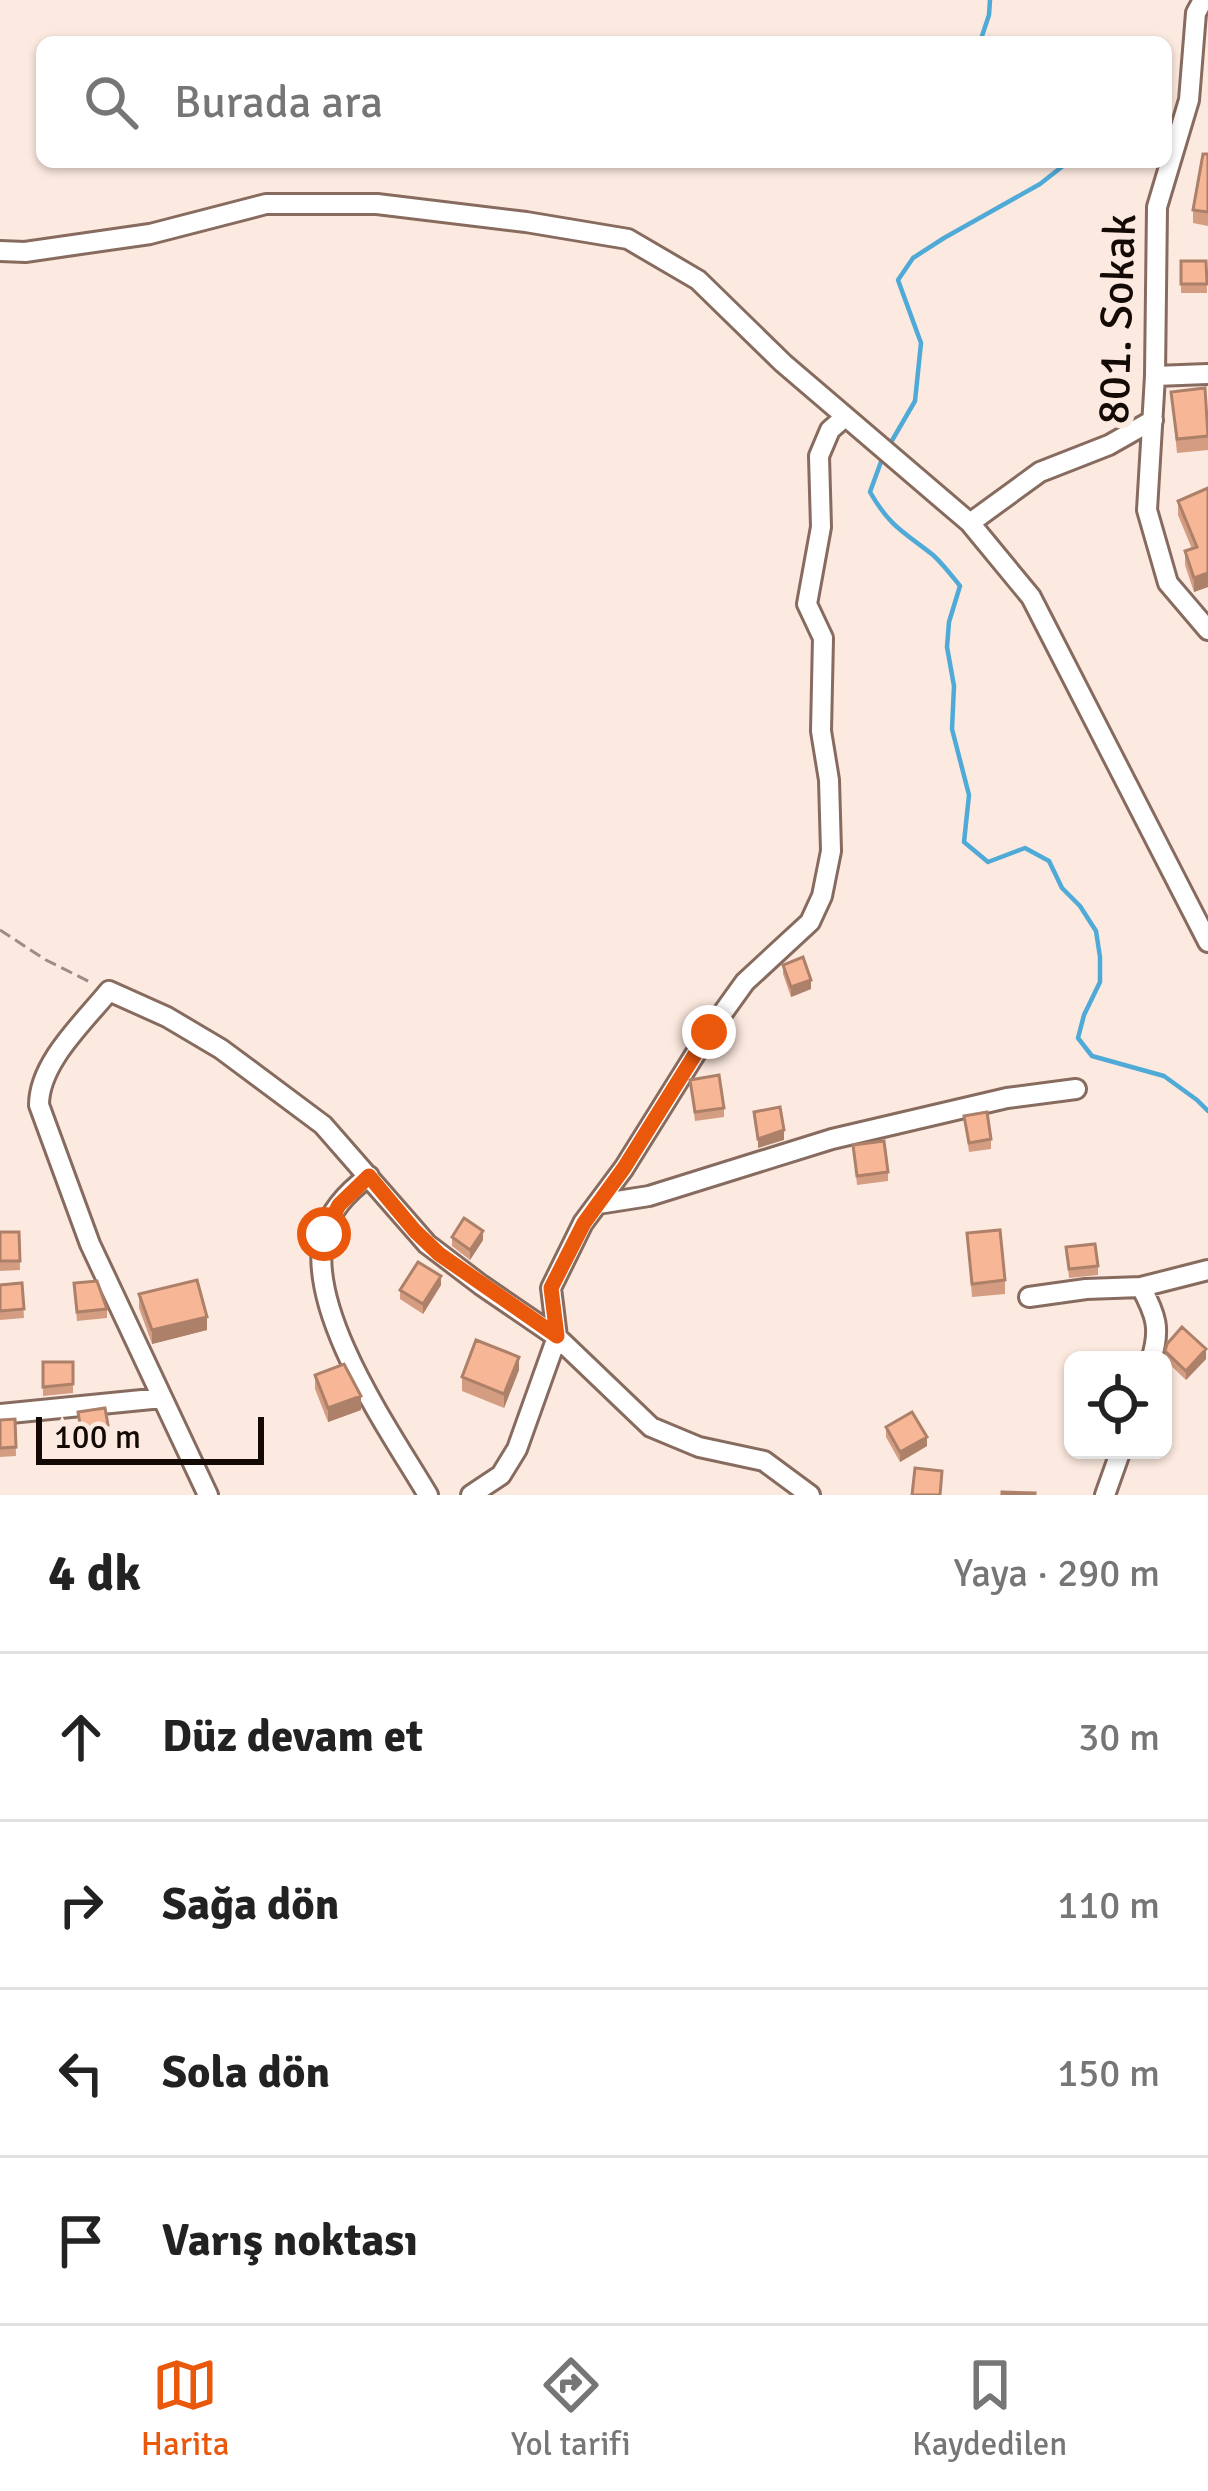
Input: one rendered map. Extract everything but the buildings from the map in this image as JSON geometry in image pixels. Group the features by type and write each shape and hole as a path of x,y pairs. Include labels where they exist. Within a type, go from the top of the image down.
{"street":[{"name":"801. Sokak","path":"1172,151 1189,100 1196,13 1203,0"},
{"name":"801. Sokak","path":"1167,168 1157,207 1148,509 1168,584 1208,631"},
{"path":"0,251 25,252 150,234 266,204 377,204 628,239 698,280 783,362 970,524 1031,597 1208,942"},
{"path":"1155,376 1208,374"},
{"path":"471,1495 501,1475 517,1450 557,1336 551,1288 584,1223 733,999 810,922 822,896 832,851 821,731 823,638 807,604 820,527 819,456 830,430 845,416"},
{"path":"970,524 1040,472 1109,446 1153,420"},
{"path":"208,1495 90,1244 39,1105 47,1070 109,991 180,1024 323,1125 439,1254 557,1336 651,1427 699,1447 764,1460 810,1495"},
{"path":"598,1204 649,1196 832,1139 1007,1097 1076,1089"},
{"path":"369,1176 339,1205 324,1234 327,1297 376,1409 428,1495"},
{"path":"1029,1297 1141,1287 1208,1270"},
{"path":"1141,1287 1156,1315 1153,1351"},
{"path":"0,1414 162,1398"},
{"path":"1105,1495 1118,1459"}],"path":[{"path":"0,930 46,960 109,991"}],"waterway":[{"path":"982,36 990,0"},
{"path":"890,444 915,401 921,343 898,280 913,258 1060,168"},
{"path":"882,459 870,492 877,504 960,586 947,647 954,686 952,729 969,795 964,842 988,862 1025,848 1049,861 1062,888 1096,931 1100,982 1078,1038 1092,1056 1164,1076 1208,1111"}],"route":[{"path":"324,1234 339,1205 369,1176 439,1254 557,1336 551,1288 584,1223 709,1032"}]}
